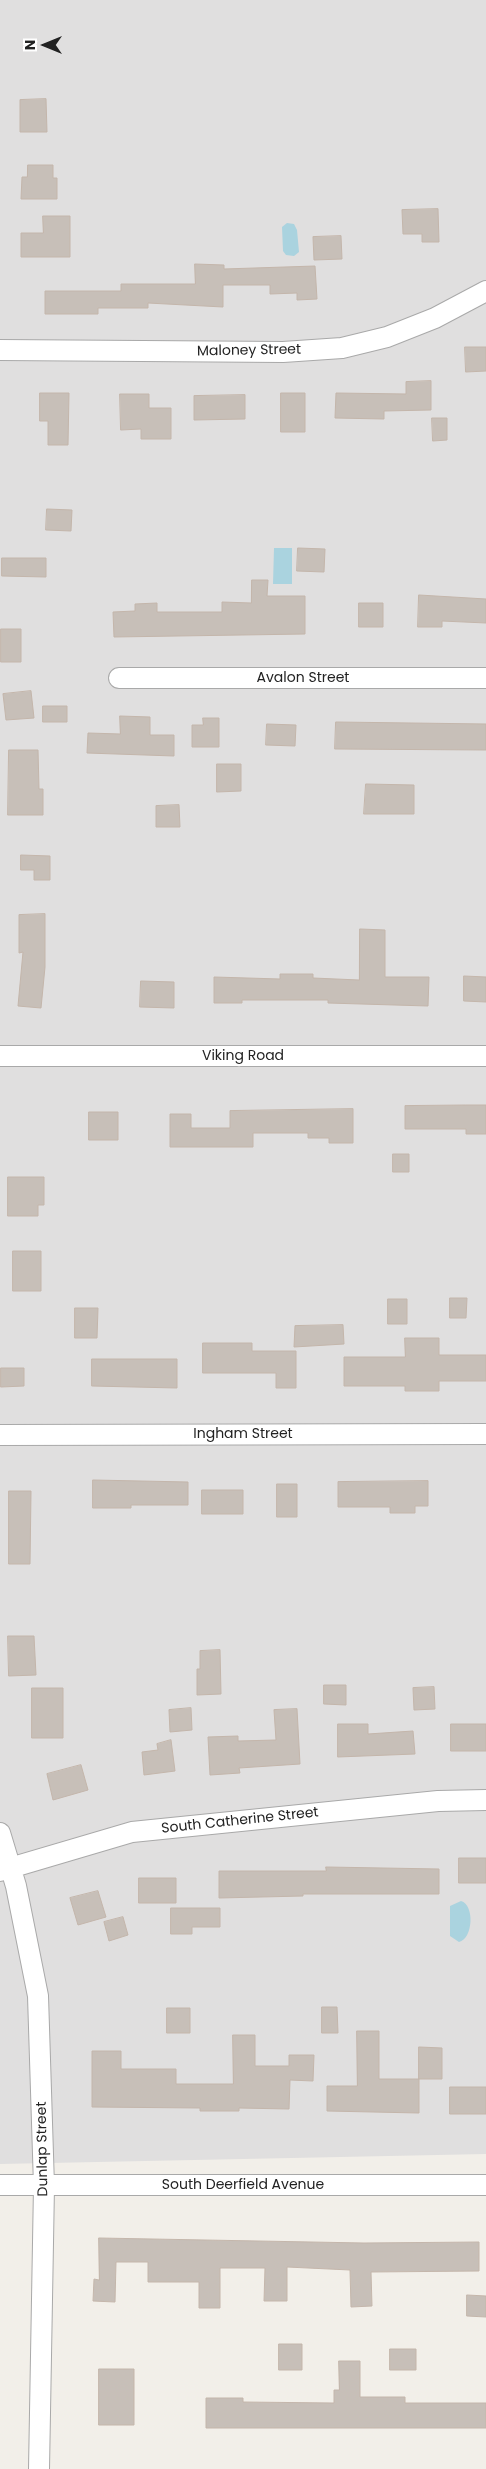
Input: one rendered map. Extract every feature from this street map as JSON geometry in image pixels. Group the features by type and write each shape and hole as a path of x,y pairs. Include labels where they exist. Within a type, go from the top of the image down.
{"street":[{"name":"Maloney Street","path":"0,350 283,352 342,348 387,337 435,318 486,292"},
{"name":"Avalon Street","path":"119,678 486,678"},
{"name":"Viking Road","path":"0,1056 486,1056"},
{"name":"Ingham Street","path":"0,1435 486,1434"},
{"name":"South Catherine Street","path":"6,1870 132,1832 438,1800 486,1800"},
{"name":"Dunlap Street","path":"0,1833 6,1870 28,1938 38,1996 44,2186 39,2469"},
{"name":"South Deerfield Avenue","path":"0,2185 486,2185"}],"shaded area":[{"path":"0,0 486,0 486,2154 0,2164"}],"water":[{"path":"287,223 294,224 297,230 299,252 294,256 286,255 283,251 282,227"},
{"path":"274,548 292,548 292,584 273,584"},
{"path":"461,1901 469,1909 470,1922 467,1935 464,1940 459,1942 450,1936 450,1906"}],"building":[{"path":"46,99 47,132 20,132 20,100"},
{"path":"28,165 53,165 53,178 57,178 57,199 21,199 22,177 27,177"},
{"path":"438,209 439,242 422,242 422,234 403,234 402,210"},
{"path":"43,216 70,216 70,257 21,257 21,233 43,233"},
{"path":"341,236 342,259 314,260 313,237"},
{"path":"195,264 224,265 224,269 315,266 317,299 297,300 297,293 270,294 270,285 223,285 223,307 148,303 148,308 98,308 98,314 45,314 45,291 121,291 121,284 195,284"},
{"path":"465,347 486,347 486,371 466,372"},
{"path":"431,381 431,410 384,411 384,419 335,418 336,393 406,394 406,382"},
{"path":"40,393 69,393 68,445 48,445 48,421 40,421"},
{"path":"281,393 305,393 305,432 281,432"},
{"path":"120,394 149,394 149,408 171,408 171,439 141,439 141,429 121,430"},
{"path":"245,395 245,419 194,420 194,396"},
{"path":"432,418 447,418 447,440 433,441"},
{"path":"47,509 72,510 71,531 46,530"},
{"path":"298,548 325,549 324,572 297,571"},
{"path":"2,558 46,558 46,577 2,576"},
{"path":"252,580 268,580 267,596 305,596 305,634 114,637 113,612 135,611 135,604 157,603 157,612 222,612 222,602 251,603"},
{"path":"419,595 486,599 486,623 442,621 442,627 418,627"},
{"path":"359,603 383,603 383,627 359,627"},
{"path":"1,629 21,629 21,662 1,662"},
{"path":"31,691 34,718 6,720 3,694"},
{"path":"43,706 67,706 67,722 43,722"},
{"path":"120,716 150,717 150,735 174,735 174,756 87,753 88,733 120,734"},
{"path":"203,718 219,718 219,747 192,747 192,725 203,725"},
{"path":"336,722 486,724 486,750 335,749"},
{"path":"267,724 296,725 295,746 266,745"},
{"path":"9,750 38,750 39,789 43,789 43,815 8,815"},
{"path":"217,764 241,764 241,791 217,792"},
{"path":"366,784 414,785 414,814 364,814"},
{"path":"179,805 180,827 156,827 156,806"},
{"path":"21,855 50,856 50,880 34,880 34,870 21,870"},
{"path":"45,914 45,967 41,1008 18,1006 23,952 19,953 19,915"},
{"path":"360,929 385,930 385,977 429,977 428,1006 328,1003 328,1000 242,1000 242,1003 214,1003 214,977 280,979 280,974 313,974 313,978 359,980"},
{"path":"464,976 486,977 486,1002 464,1001"},
{"path":"141,981 174,982 174,1008 140,1007"},
{"path":"486,1105 486,1134 466,1134 466,1129 405,1129 405,1106"},
{"path":"353,1109 353,1143 329,1143 329,1138 308,1138 308,1133 253,1133 253,1147 170,1147 170,1114 191,1114 191,1128 230,1128 230,1111"},
{"path":"89,1112 118,1112 118,1140 89,1140"},
{"path":"393,1154 409,1154 409,1172 393,1172"},
{"path":"8,1177 44,1177 44,1205 38,1205 38,1216 8,1216"},
{"path":"13,1251 41,1251 41,1291 13,1291"},
{"path":"450,1298 467,1298 466,1318 450,1318"},
{"path":"388,1299 407,1299 407,1324 388,1324"},
{"path":"75,1308 98,1308 97,1338 75,1338"},
{"path":"343,1325 344,1344 294,1347 295,1326"},
{"path":"405,1338 439,1338 439,1355 486,1355 486,1381 439,1381 439,1391 405,1391 405,1386 344,1386 344,1357 405,1357"},
{"path":"203,1343 252,1343 252,1351 296,1351 296,1388 276,1388 276,1373 203,1373"},
{"path":"92,1359 177,1359 177,1388 92,1386"},
{"path":"1,1368 24,1368 24,1386 1,1387"},
{"path":"93,1480 188,1482 188,1505 131,1505 131,1508 93,1508"},
{"path":"428,1481 428,1506 415,1506 415,1513 390,1513 390,1507 338,1507 338,1482"},
{"path":"277,1484 297,1484 297,1517 277,1517"},
{"path":"202,1490 243,1490 243,1514 202,1514"},
{"path":"9,1491 31,1491 30,1564 9,1564"},
{"path":"8,1636 34,1636 36,1675 9,1676"},
{"path":"220,1650 221,1694 197,1695 197,1669 200,1669 200,1651"},
{"path":"324,1685 346,1685 346,1705 324,1704"},
{"path":"434,1687 435,1709 414,1710 413,1688"},
{"path":"32,1688 63,1688 63,1738 32,1738"},
{"path":"191,1708 192,1730 170,1732 169,1710"},
{"path":"297,1709 300,1764 239,1768 240,1773 210,1775 208,1737 238,1736 238,1741 276,1740 274,1710"},
{"path":"338,1724 368,1724 368,1734 413,1731 415,1754 338,1757"},
{"path":"451,1724 486,1724 486,1751 451,1751"},
{"path":"171,1740 175,1771 144,1775 142,1752 158,1750 157,1744"},
{"path":"81,1765 88,1790 53,1800 47,1774"},
{"path":"459,1858 486,1858 486,1883 459,1883"},
{"path":"326,1867 439,1869 439,1894 303,1894 303,1896 219,1898 219,1871 326,1871"},
{"path":"139,1878 176,1878 176,1903 139,1903"},
{"path":"98,1891 106,1917 78,1925 70,1898"},
{"path":"171,1908 220,1908 220,1927 192,1927 192,1934 171,1934"},
{"path":"123,1917 128,1935 109,1941 104,1922"},
{"path":"322,2007 337,2007 338,2033 322,2033"},
{"path":"167,2008 190,2008 190,2033 167,2033"},
{"path":"357,2031 379,2031 379,2079 419,2079 419,2113 327,2111 327,2086 357,2086"},
{"path":"233,2035 255,2035 255,2066 289,2066 289,2055 314,2055 313,2081 290,2080 289,2109 239,2108 239,2111 200,2111 200,2108 92,2107 92,2051 121,2051 121,2069 176,2069 176,2084 233,2084"},
{"path":"419,2047 442,2048 442,2079 419,2079"},
{"path":"450,2087 486,2087 486,2114 450,2114"},
{"path":"99,2238 364,2243 479,2242 479,2271 371,2272 372,2306 351,2307 350,2270 287,2267 287,2301 264,2301 265,2268 220,2268 220,2308 199,2308 199,2282 148,2282 148,2262 116,2262 115,2302 93,2301 94,2279 99,2280"},
{"path":"467,2295 486,2296 486,2317 467,2316"},
{"path":"279,2344 302,2344 302,2370 279,2370"},
{"path":"390,2349 416,2349 416,2370 390,2370"},
{"path":"339,2361 360,2361 360,2397 405,2397 405,2403 486,2403 486,2428 206,2428 206,2398 243,2398 243,2402 334,2403 334,2390 339,2390"},
{"path":"99,2369 134,2369 134,2425 99,2425"}]}
